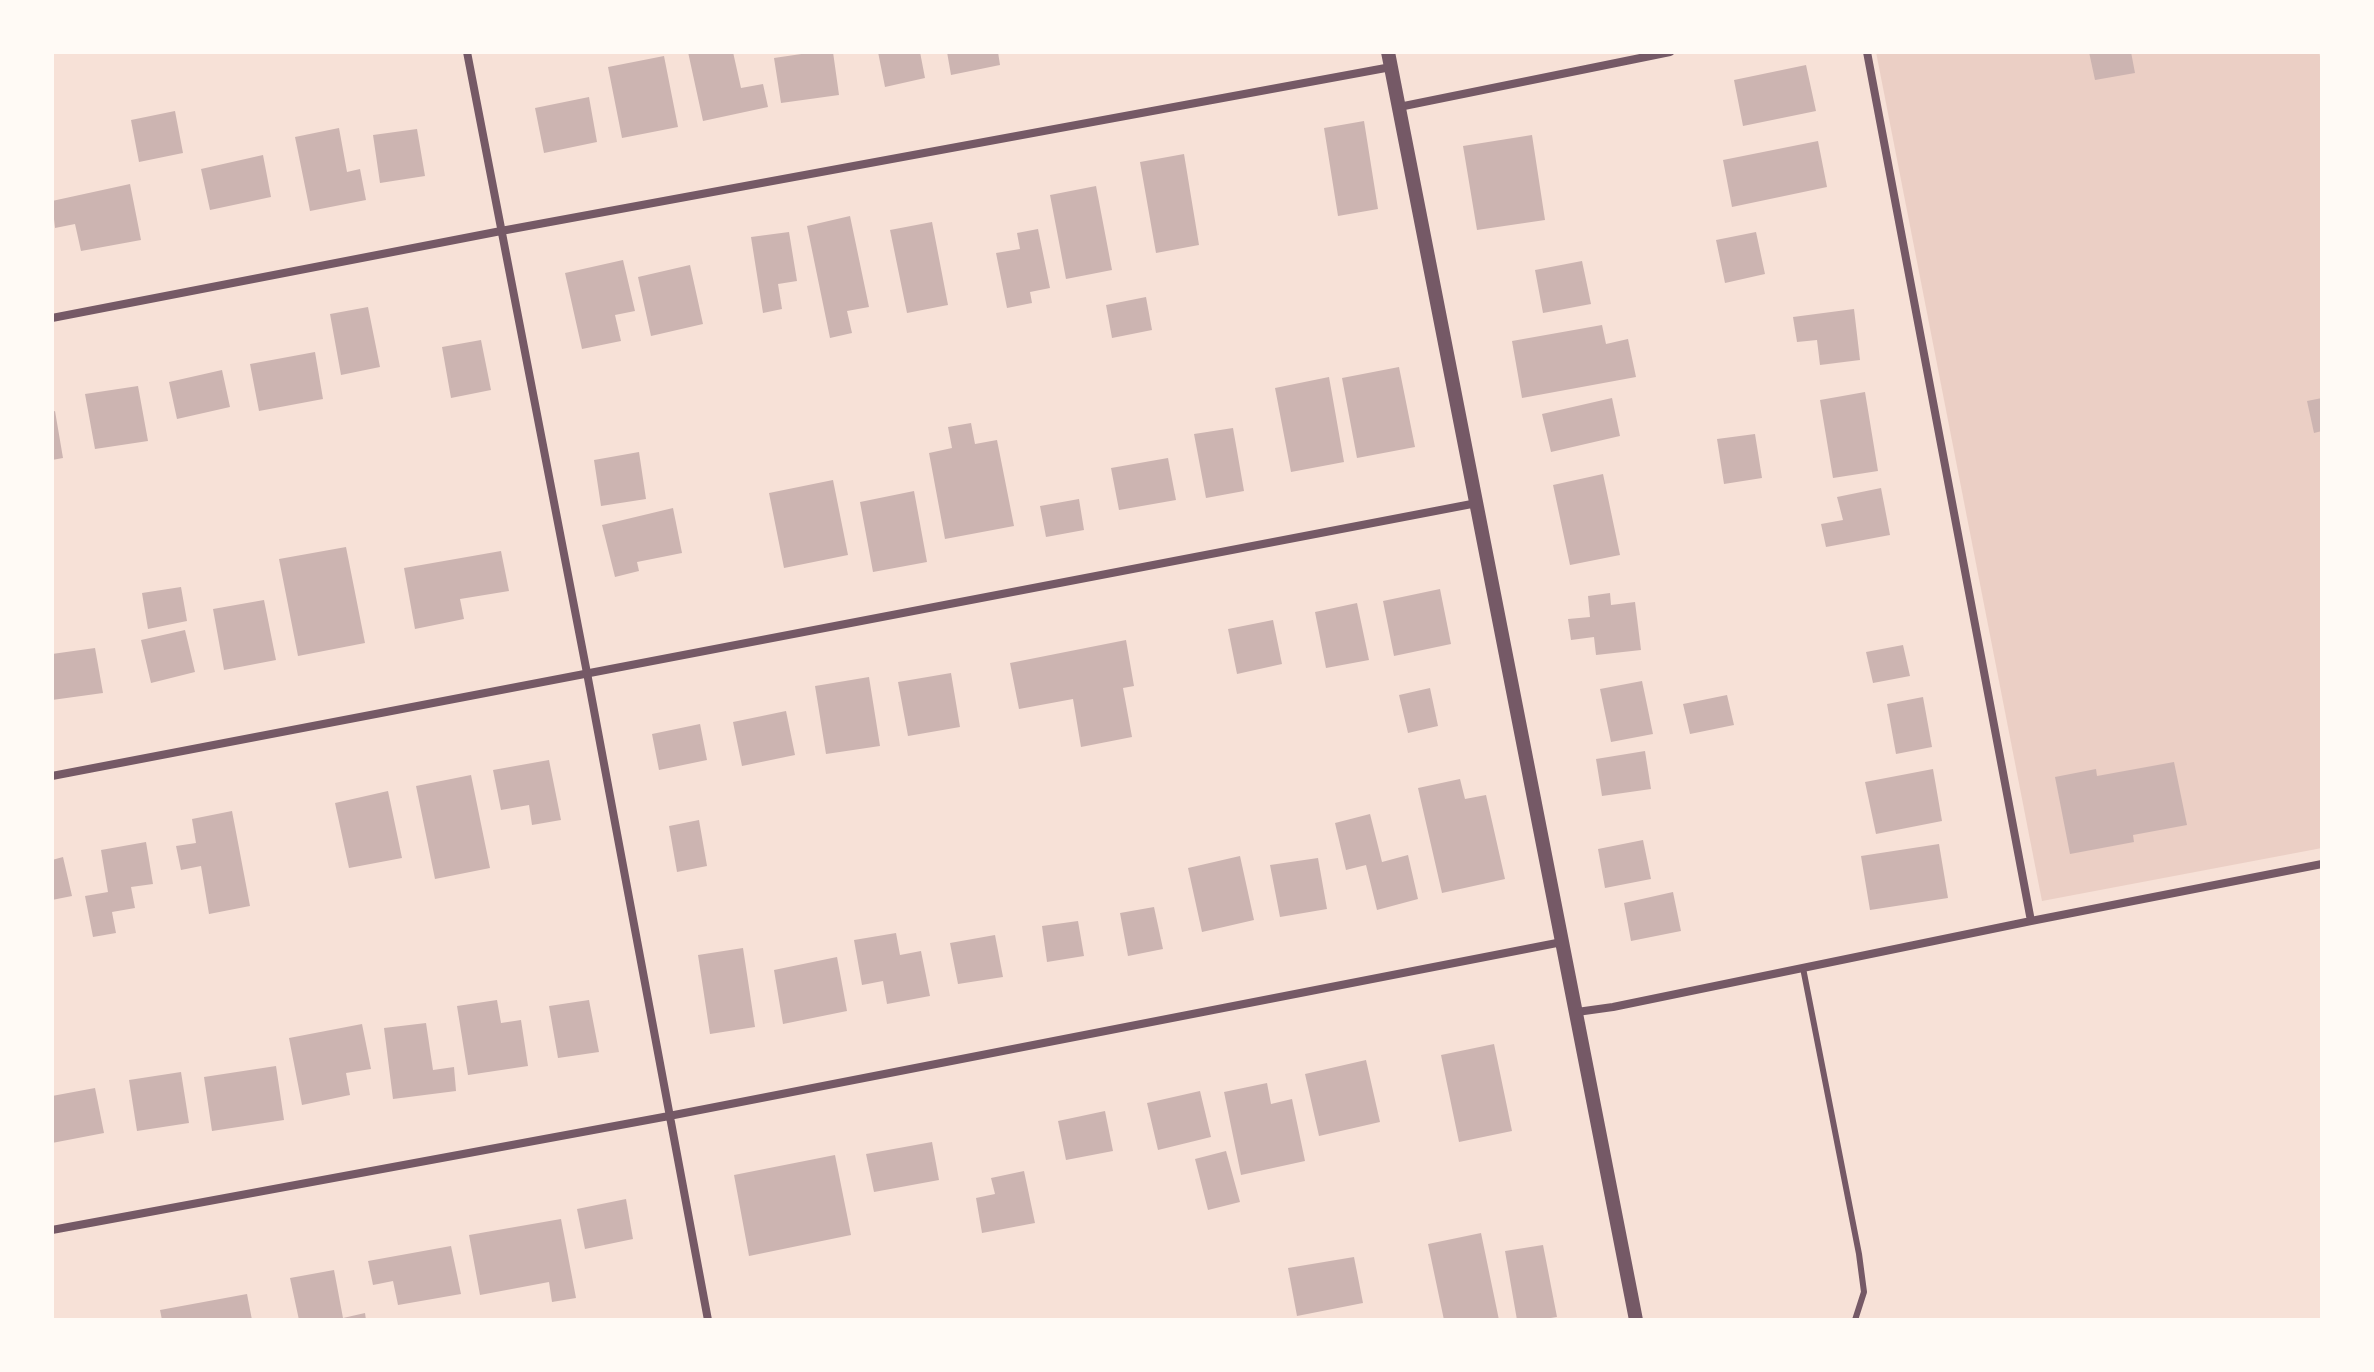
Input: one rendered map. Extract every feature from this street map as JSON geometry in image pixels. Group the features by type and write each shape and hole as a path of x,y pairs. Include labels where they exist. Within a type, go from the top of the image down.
{"street":[{"path":"467,52 708,1320"},
{"path":"1399,107 1670,52"},
{"path":"1867,52 2031,921"},
{"path":"52,318 1390,59 1636,1320"},
{"path":"52,776 1477,503"},
{"path":"1577,1012 2322,864"},
{"path":"52,1230 669,1116 1562,942"}],"lane":[{"path":"1803,968 1859,1254 1864,1292 1855,1320"}],"shaded area":[{"path":"1876,52 2319,52 2322,66 2322,848 2042,901"}],"building":[{"path":"688,52 733,52 741,88 763,84 768,107 703,121"},
{"path":"833,52 839,95 781,103 774,58"},
{"path":"878,52 920,52 925,78 885,87"},
{"path":"947,52 998,52 1000,65 951,75"},
{"path":"2089,52 2131,52 2135,73 2095,80"},
{"path":"664,56 678,127 622,138 608,67"},
{"path":"1806,65 1816,111 1743,126 1734,80"},
{"path":"589,97 597,142 544,153 535,108"},
{"path":"175,111 183,153 139,162 131,120"},
{"path":"1364,121 1378,209 1338,216 1324,128"},
{"path":"339,128 347,172 360,169 366,200 310,211 295,137"},
{"path":"417,129 425,176 380,183 373,135"},
{"path":"1532,135 1545,220 1477,230 1463,146"},
{"path":"1818,141 1827,187 1732,207 1723,160"},
{"path":"1184,154 1199,245 1156,253 1140,162"},
{"path":"263,155 271,197 210,210 201,169"},
{"path":"130,184 141,240 81,251 75,224 55,228 52,201"},
{"path":"1096,186 1112,270 1066,279 1050,195"},
{"path":"850,216 869,307 847,311 852,333 830,338 807,226"},
{"path":"932,222 948,305 907,313 890,230"},
{"path":"1038,229 1050,288 1030,292 1032,303 1007,308 996,253 1020,249 1017,233"},
{"path":"789,232 797,281 778,284 782,309 763,313 751,237"},
{"path":"1756,232 1765,274 1725,283 1716,240"},
{"path":"623,260 635,311 615,315 621,341 582,349 565,273"},
{"path":"1582,261 1591,304 1543,313 1535,270"},
{"path":"690,265 703,324 651,336 638,277"},
{"path":"1146,297 1152,330 1112,338 1106,305"},
{"path":"368,307 380,367 341,375 330,314"},
{"path":"1854,309 1860,360 1820,365 1817,340 1797,342 1793,317"},
{"path":"1602,325 1606,344 1628,339 1636,377 1522,398 1512,341"},
{"path":"481,340 491,390 451,398 442,347"},
{"path":"315,352 323,399 259,411 250,364"},
{"path":"1399,367 1415,447 1357,458 1342,378"},
{"path":"222,370 230,407 177,419 169,382"},
{"path":"1329,377 1344,462 1291,472 1275,388"},
{"path":"138,386 148,441 95,449 85,394"},
{"path":"1865,392 1878,471 1833,478 1820,400"},
{"path":"1612,398 1620,436 1551,452 1542,414"},
{"path":"2322,398 2322,431 2314,433 2307,401"},
{"path":"55,411 63,458 52,460 52,412"},
{"path":"971,423 975,444 997,440 1014,526 945,539 929,453 952,448 948,427"},
{"path":"1233,428 1244,491 1206,498 1194,434"},
{"path":"1755,434 1762,478 1724,484 1717,439"},
{"path":"639,452 646,499 601,506 594,460"},
{"path":"1168,458 1176,500 1119,510 1111,468"},
{"path":"1603,474 1620,555 1570,565 1553,485"},
{"path":"833,480 848,555 784,568 769,493"},
{"path":"1881,488 1890,535 1826,547 1821,524 1843,520 1837,497"},
{"path":"914,491 927,562 873,572 860,502"},
{"path":"1079,499 1084,530 1046,537 1040,506"},
{"path":"673,508 682,553 637,562 639,571 615,577 602,525"},
{"path":"346,547 365,643 298,656 279,559"},
{"path":"501,551 509,591 460,599 464,619 415,629 404,568"},
{"path":"181,587 187,621 148,629 142,593"},
{"path":"1440,589 1451,644 1394,656 1383,601"},
{"path":"1610,593 1611,605 1635,602 1641,650 1596,655 1594,637 1571,640 1568,619 1590,617 1588,596"},
{"path":"264,600 276,660 224,670 213,609"},
{"path":"1357,603 1369,660 1326,668 1315,612"},
{"path":"1273,620 1282,664 1237,674 1228,629"},
{"path":"185,630 195,672 151,683 141,640"},
{"path":"1126,640 1134,686 1123,688 1132,737 1081,747 1073,699 1019,709 1010,663"},
{"path":"1903,645 1910,676 1873,683 1866,652"},
{"path":"95,648 103,693 52,700 52,654"},
{"path":"951,673 960,727 908,736 898,682"},
{"path":"869,677 880,746 826,754 815,686"},
{"path":"1642,681 1653,734 1611,742 1600,689"},
{"path":"1430,688 1438,726 1408,733 1399,695"},
{"path":"1727,695 1734,725 1690,734 1683,704"},
{"path":"1923,697 1932,747 1896,754 1887,704"},
{"path":"786,711 795,755 742,766 733,722"},
{"path":"700,724 707,760 659,770 652,734"},
{"path":"1645,751 1651,789 1602,796 1596,759"},
{"path":"549,760 561,820 532,825 529,805 501,810 493,770"},
{"path":"2174,762 2187,825 2133,835 2134,842 2070,854 2055,777 2096,769 2097,776"},
{"path":"1933,769 1942,821 1876,834 1865,782"},
{"path":"471,775 490,868 435,879 416,786"},
{"path":"1460,779 1465,799 1486,795 1505,879 1442,893 1418,788"},
{"path":"388,791 402,858 349,868 335,803"},
{"path":"232,811 250,906 209,914 201,866 181,870 176,846 196,843 192,819"},
{"path":"1370,814 1382,862 1408,855 1418,899 1377,910 1366,865 1346,870 1335,823"},
{"path":"699,820 707,866 677,872 669,826"},
{"path":"1643,840 1651,879 1605,888 1598,849"},
{"path":"146,842 153,884 131,887 135,908 112,912 116,933 93,937 85,896 108,892 101,850"},
{"path":"1939,844 1948,898 1870,910 1861,856"},
{"path":"1240,856 1254,920 1202,932 1188,868"},
{"path":"63,857 72,896 52,900 52,860"},
{"path":"1318,858 1327,909 1280,917 1270,865"},
{"path":"1673,892 1681,931 1631,941 1624,903"},
{"path":"1154,907 1163,949 1128,956 1120,913"},
{"path":"1078,921 1084,956 1047,962 1042,926"},
{"path":"896,933 900,955 921,951 930,996 887,1004 883,981 862,985 854,940"},
{"path":"995,935 1003,977 958,984 950,943"},
{"path":"743,948 755,1027 710,1034 698,955"},
{"path":"837,957 847,1011 783,1024 774,970"},
{"path":"497,1000 501,1023 521,1020 528,1066 468,1075 457,1006"},
{"path":"589,1000 599,1052 558,1058 549,1006"},
{"path":"426,1023 433,1070 454,1067 456,1091 393,1099 384,1028"},
{"path":"362,1024 371,1069 346,1073 350,1095 302,1105 289,1038"},
{"path":"1494,1044 1512,1131 1459,1142 1441,1055"},
{"path":"1366,1060 1380,1122 1319,1136 1305,1074"},
{"path":"276,1066 284,1120 212,1131 204,1077"},
{"path":"181,1072 189,1123 137,1131 129,1080"},
{"path":"1267,1083 1271,1104 1292,1099 1305,1161 1241,1175 1224,1092"},
{"path":"95,1088 104,1133 52,1143 52,1096"},
{"path":"1200,1091 1211,1137 1158,1150 1147,1103"},
{"path":"1105,1111 1113,1151 1066,1160 1058,1121"},
{"path":"932,1142 939,1180 874,1192 866,1154"},
{"path":"1226,1151 1240,1202 1208,1210 1195,1159"},
{"path":"835,1155 851,1235 749,1256 734,1175"},
{"path":"1024,1171 1035,1223 982,1233 976,1198 995,1194 991,1178"},
{"path":"626,1199 633,1239 585,1249 577,1209"},
{"path":"561,1219 576,1298 552,1302 549,1282 480,1295 469,1235"},
{"path":"1481,1233 1499,1320 1444,1320 1428,1244"},
{"path":"1543,1245 1557,1317 1517,1320 1505,1251"},
{"path":"451,1246 461,1294 398,1305 393,1281 373,1285 368,1261"},
{"path":"1354,1257 1363,1303 1297,1316 1288,1268"},
{"path":"334,1270 343,1318 365,1313 366,1320 299,1320 290,1278"},
{"path":"247,1294 252,1320 162,1320 160,1310"}]}
